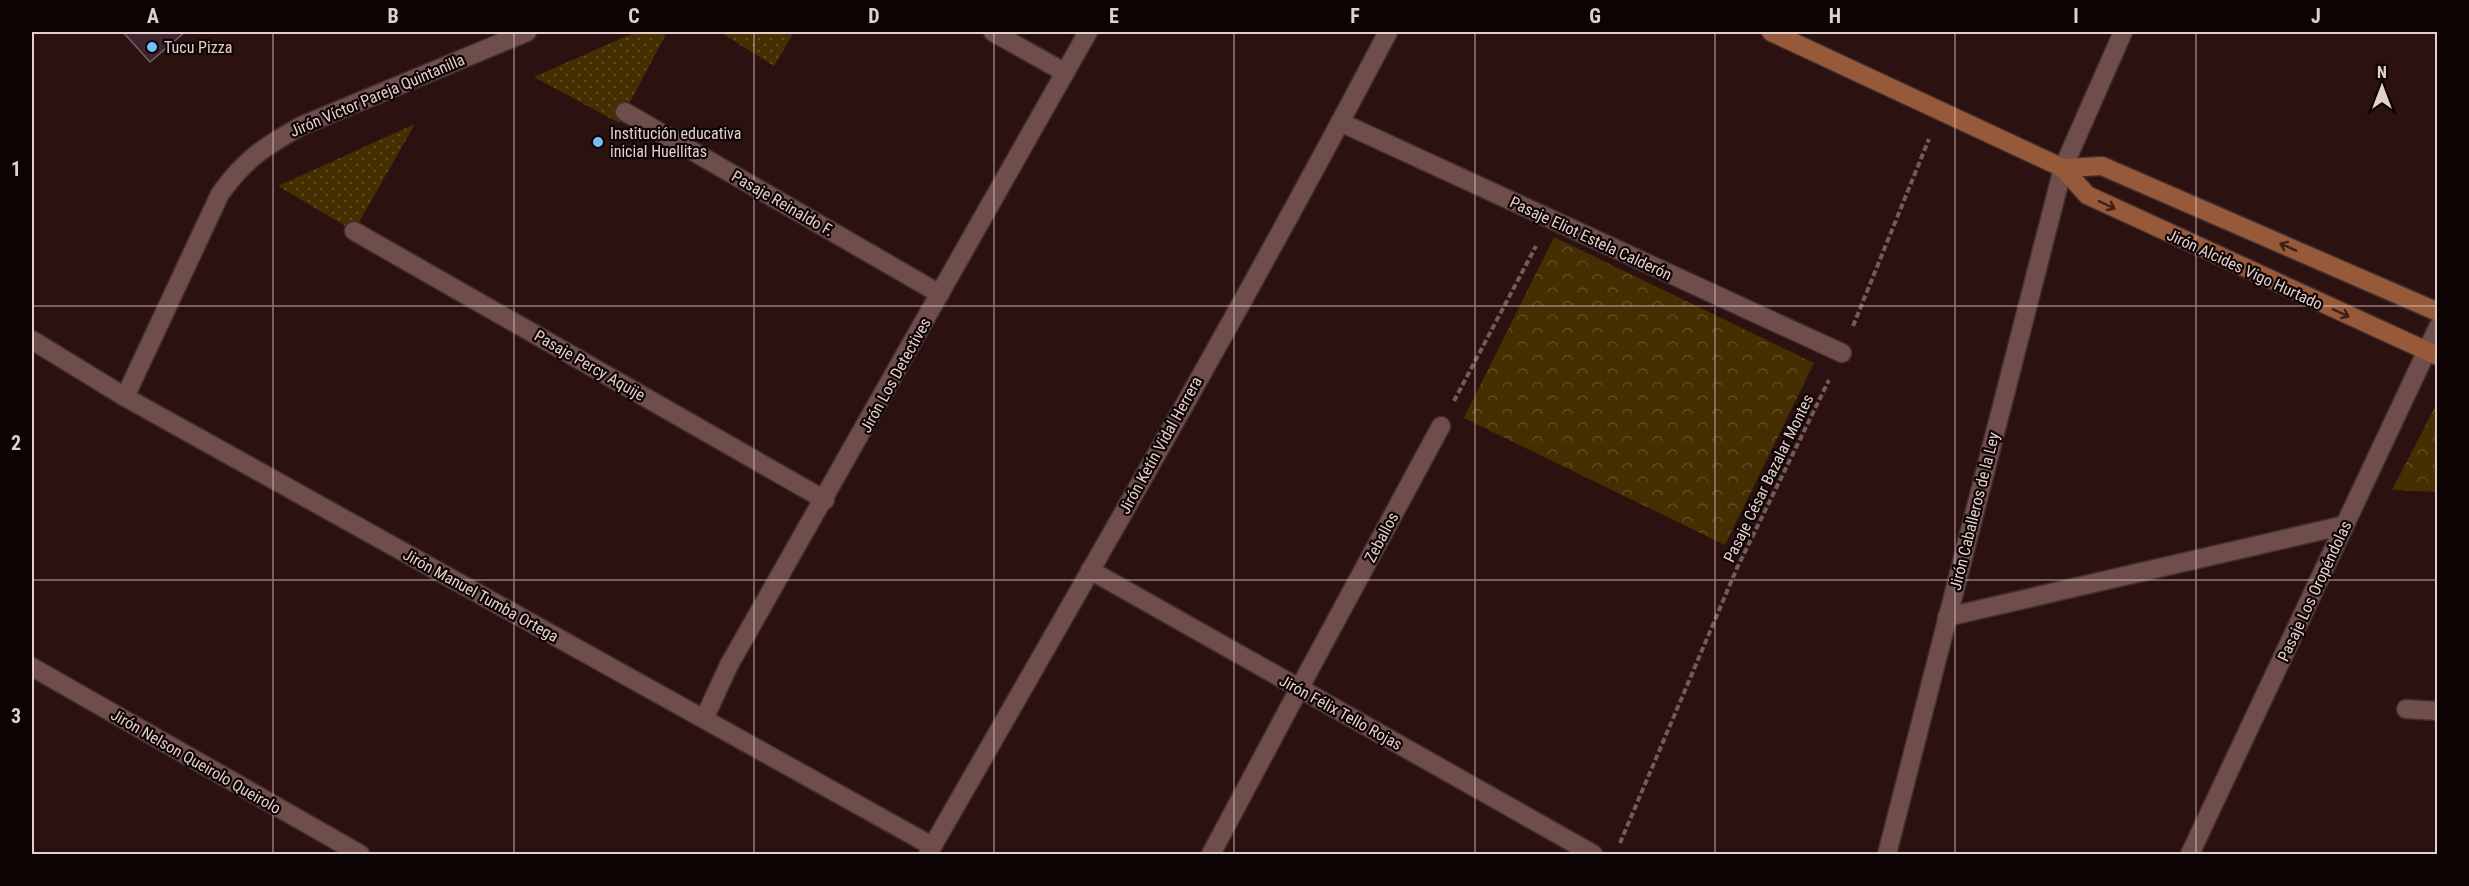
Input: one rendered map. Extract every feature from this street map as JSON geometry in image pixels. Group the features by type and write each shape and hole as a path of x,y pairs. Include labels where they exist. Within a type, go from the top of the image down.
{"street":[{"name":"Jirón Víctor Pareja Quintanilla","path":"124,397 220,194 240,166 267,145 301,126 527,32"},
{"path":"993,32 1064,72"},
{"name":"Jirón Los Detectives","path":"704,719 729,665 825,500 1088,32"},
{"name":"Jirón Ketín Vidal Herrera","path":"930,850 1090,570 1388,32"},
{"name":"Jirón Alcides Vigo Hurtado","path":"1771,32 2062,168 2087,195 2432,354"},
{"name":"Jirón Caballeros de la Ley","path":"1887,855 2062,168 2123,32"},
{"name":"Pasaje Reinaldo F.","path":"625,112 940,294"},
{"name":"Pasaje Eliot Estela Calderón","path":"1340,122 1842,353"},
{"name":"Jirón Alcides Vigo Hurtado","path":"2062,168 2102,166 2438,312"},
{"name":"Pasaje Percy Aquije","path":"354,231 825,500"},
{"name":"Pasaje Los Oropéndolas","path":"2190,855 2345,525 2432,354 2438,327"},
{"name":"Jirón Manuel Tumba Ortega","path":"32,340 124,397 704,719 930,850"},
{"name":"Zeballos","path":"1211,855 1441,426"},
{"path":"1947,617 2345,525"},
{"name":"Jirón Félix Tello Rojas","path":"1090,570 1593,855"},
{"name":"Jirón Nelson Queirolo Queirolo","path":"32,667 360,855"},
{"path":"2406,709 2438,711"}],"path":[{"name":"Pasaje César Bazalar Montes","path":"1620,843 1737,568 1842,353 1940,111"},
{"path":"1441,426 1550,219"}],"green space":[{"path":"636,32 667,32 619,123 534,77"},
{"path":"720,32 794,32 774,66"},
{"path":"415,124 354,231 278,186"},
{"path":"1554,237 1814,363 1725,545 1464,418"},
{"path":"2437,403 2437,492 2392,490"}],"building":[{"name":"Tucu Pizza","path":"123,32 185,32 150,62"}],"place":[{"name":"Tucu Pizza","path":"152,47"},
{"name":"Institución educativa inicial Huellitas","path":"598,142"}]}
